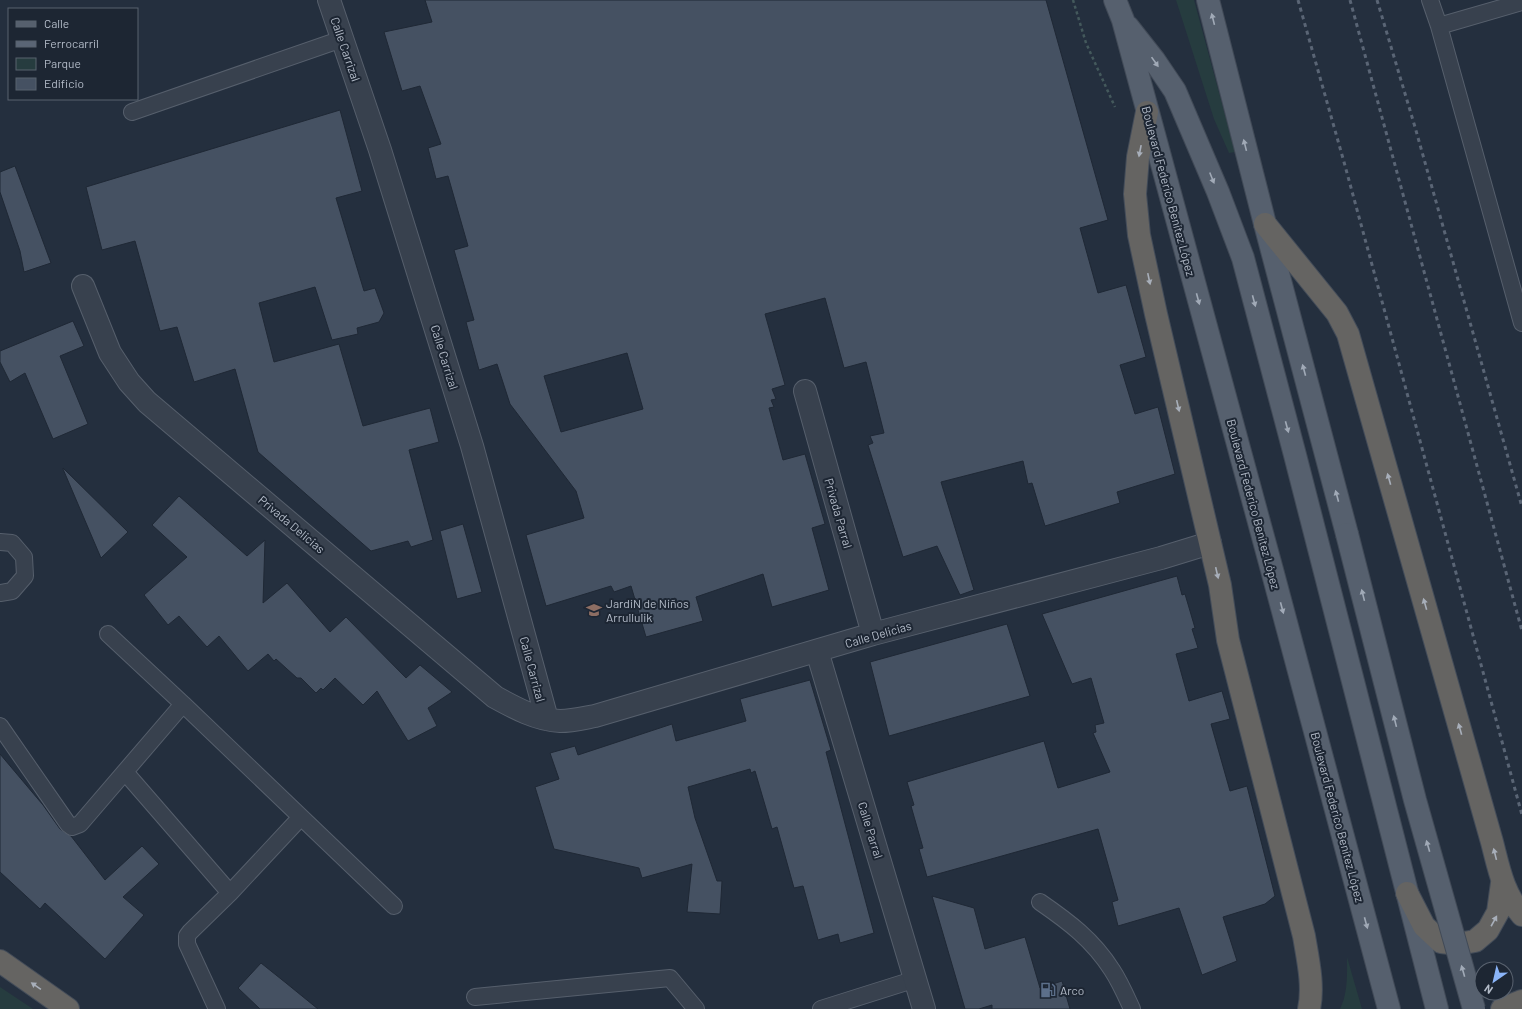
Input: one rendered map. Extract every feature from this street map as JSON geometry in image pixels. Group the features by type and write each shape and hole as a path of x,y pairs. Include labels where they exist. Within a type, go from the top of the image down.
{"highway":[{"path":"1147,112 1138,157 1135,194 1140,235 1156,314 1220,585 1228,640 1304,936 1309,966 1311,1000 1309,1009"},
{"path":"1265,224 1337,313 1348,334 1492,842 1502,883 1522,914"},
{"path":"1407,893 1424,926 1441,942 1458,944 1475,941 1488,930 1498,912 1502,883"},
{"path":"0,961 68,1009"},
{"path":"1502,1009 1522,1001"}],"main road":[{"name":"Boulevard Federico Benítez López","path":"1115,0 1122,20 1272,570 1389,1009"},
{"path":"1208,0 1415,800 1474,1009"},
{"path":"1122,20 1154,60 1175,91 1218,192 1242,258 1297,462 1437,1009"}],"street":[{"name":"Calle Carrizal","path":"330,0 380,150 472,446 547,719"},
{"name":"Privada Delicias","path":"83,286 110,353 129,382 147,402 495,697 524,712 547,719"},
{"name":"Privada Parral","path":"805,391 873,634"},
{"name":"Calle Delicias","path":"547,719 560,721 595,716 873,634 1161,558 1210,543"},
{"name":"Calle Parral","path":"817,651 924,1009"}],"lane":[{"path":"1430,0 1439,26 1522,323"},
{"path":"1439,26 1522,2"},
{"path":"132,112 342,39"},
{"path":"0,542 12,543 24,557 25,576 12,591 0,593"},
{"path":"108,634 184,704 394,906"},
{"path":"0,726 68,824 72,827 80,824 184,704"},
{"path":"124,772 230,893"},
{"path":"217,1009 189,948 187,940 190,932 230,893 301,818"},
{"path":"1040,902 1069,922 1092,944 1113,970 1132,1009"},
{"path":"475,997 670,978 696,1009"},
{"path":"821,1009 916,979"}],"path":[{"path":"1073,0 1086,43"}],"green space":[{"path":"1176,0 1194,0 1235,152 1229,153 1214,119"},
{"path":"1347,957 1362,1009 1340,1009 1346,990"},
{"path":"0,987 33,1009 0,1009"}],"building":[{"path":"425,0 1046,0 1108,220 1080,228 1098,293 1126,285 1146,357 1120,365 1135,414 1158,407 1175,474 1117,492 1120,503 1045,526 1032,483 1028,484 1023,461 941,482 974,590 960,595 937,546 903,557 868,445 873,443 870,436 884,433 866,362 844,368 825,298 765,314 785,385 772,389 776,399 771,400 774,407 769,408 783,460 805,454 825,524 812,528 829,590 772,607 763,574 696,597 703,621 646,637 631,586 614,592 611,586 546,606 526,535 584,518 576,491 510,404 497,364 479,370 466,322 474,320 454,250 468,246 448,176 436,179 428,148 441,144 420,86 402,91 384,32 432,22","holes":["627,353 643,409 561,432 544,376"]},
{"path":"340,110 362,191 336,198 364,291 375,288 384,313 379,322 357,328 358,334 332,340 315,287 259,303 274,362 339,344 363,426 430,408 439,442 409,450 433,540 411,547 408,541 371,551 258,452 235,369 194,382 177,327 160,331 135,241 102,250 86,187"},
{"path":"15,166 51,263 24,272 20,251 0,192 0,172"},
{"path":"73,321 84,346 60,356 88,424 53,439 25,373 10,382 0,362 0,351"},
{"path":"63,469 128,532 101,558"},
{"path":"179,496 247,556 265,540 263,603 287,583 330,632 346,617 406,678 420,665 452,692 428,708 437,726 408,741 377,691 363,705 335,678 323,690 321,688 316,693 301,678 297,678 276,659 274,661 268,654 248,671 219,636 207,647 179,616 168,625 144,595 187,557 152,525"},
{"path":"463,524 482,592 457,599 440,531"},
{"path":"1177,576 1182,595 1185,594 1195,628 1192,629 1198,648 1176,654 1189,701 1222,691 1230,719 1211,724 1230,791 1247,786 1275,896 1265,904 1223,917 1237,961 1202,975 1179,908 1118,926 1112,902 1118,900 1098,829 927,877 919,849 923,848 911,806 914,805 907,782 1044,741 1058,788 1110,772 1093,733 1096,732 1095,725 1104,723 1091,678 1072,684 1042,614"},
{"path":"1007,624 1030,696 889,736 870,662"},
{"path":"810,680 831,750 826,752 874,933 840,943 838,934 818,940 803,886 794,888 777,827 772,829 755,771 751,773 750,769 688,787 695,818 717,881 722,881 720,914 687,912 692,864 642,878 639,868 554,849 535,787 559,779 550,753 575,746 578,755 672,724 676,741 746,721 740,699"},
{"path":"0,754 43,805 60,829 71,836 105,880 142,846 159,864 123,897 144,915 105,959 45,903 40,909 0,872"},
{"path":"932,896 974,908 985,949 1025,937 1040,988 1062,981 1070,1009 992,1009 992,1005 979,1009 965,1009"},
{"path":"261,963 318,1009 260,1009 238,988"}],"railway":[{"path":"1298,0 1344,162 1522,815"},
{"path":"1350,0 1522,631"},
{"path":"1377,0 1415,127 1522,507"}],"place":[{"name":"JardiN de Niños Arrullulik","path":"594,610"},
{"name":"Arco","path":"1048,990"}]}
